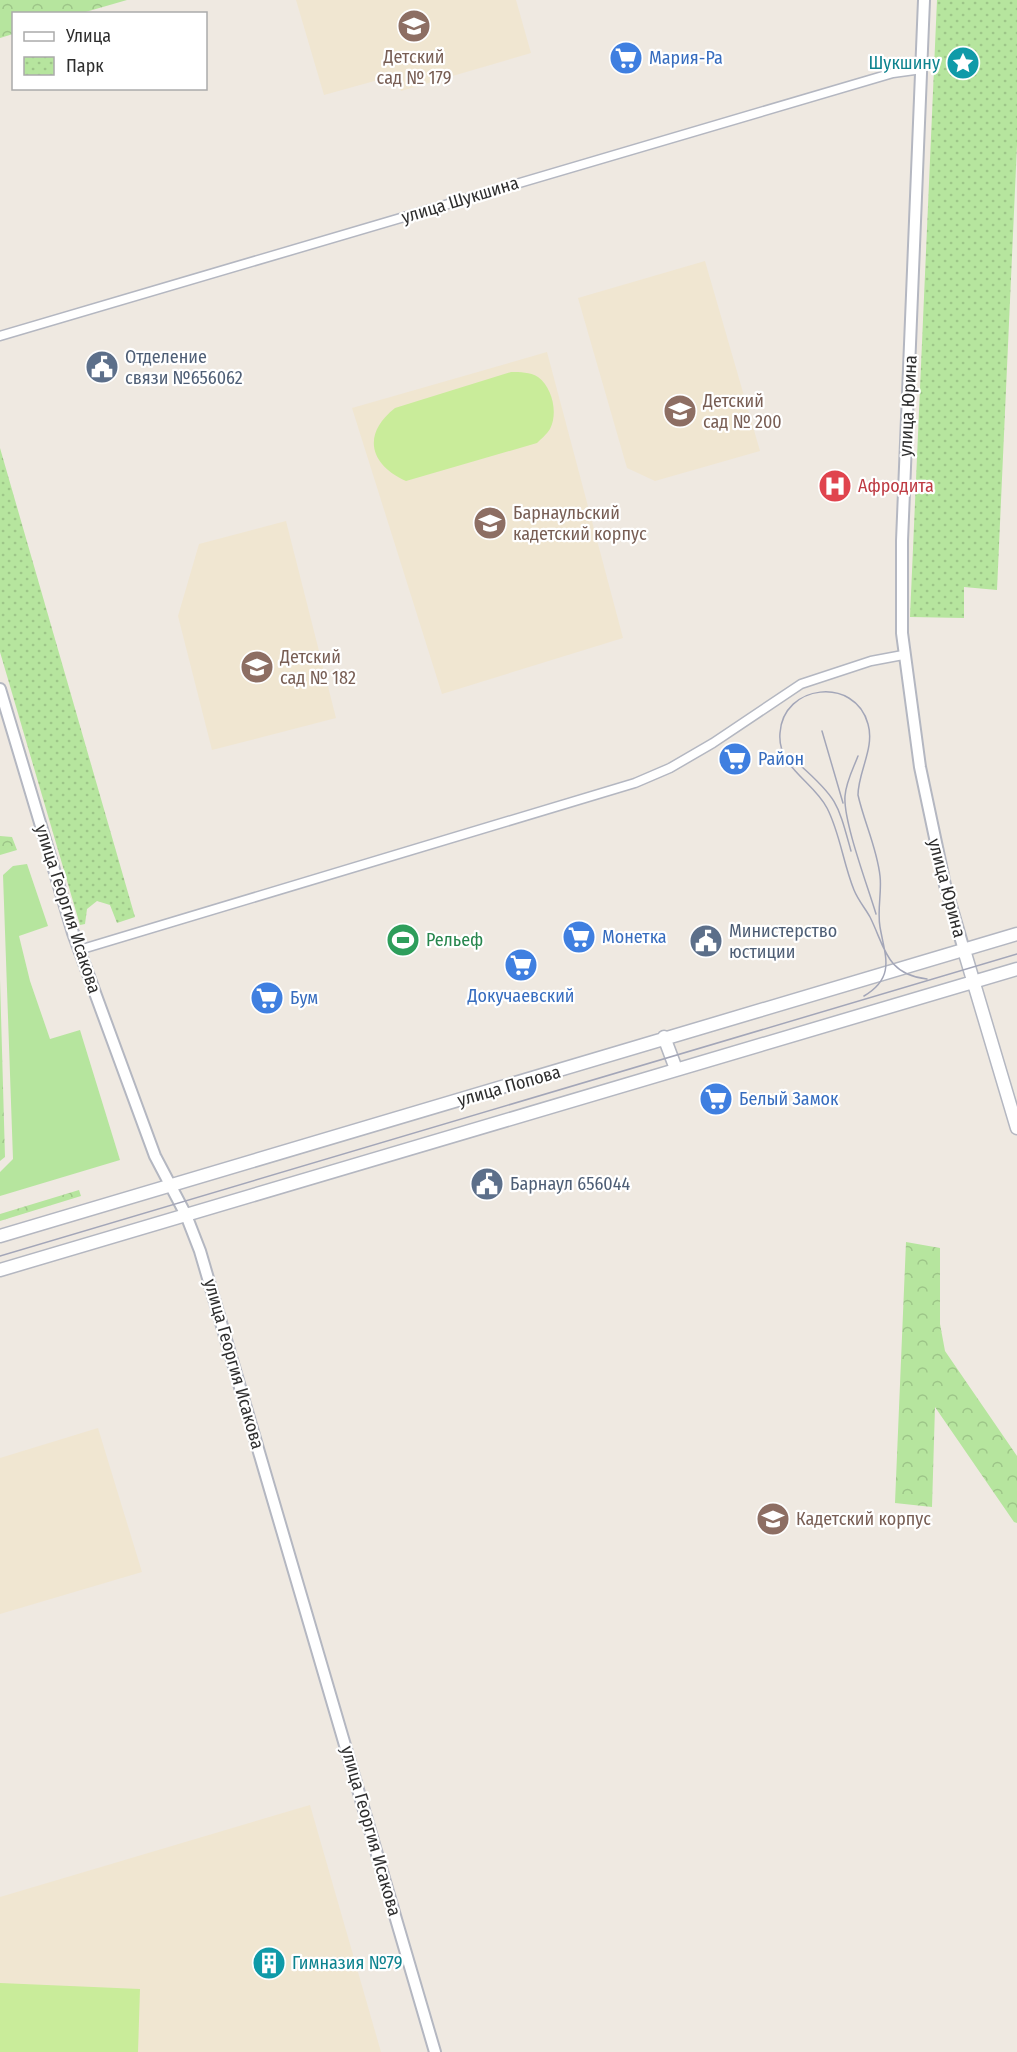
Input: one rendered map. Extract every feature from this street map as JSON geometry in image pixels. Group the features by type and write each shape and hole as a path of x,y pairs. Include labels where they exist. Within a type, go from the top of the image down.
{"main road":[{"name":"улица Попова","path":"0,1236 1017,934"},
{"path":"964,950 1017,1128"},
{"name":"улица Попова","path":"0,1270 1017,969"},
{"path":"664,1037 676,1069"}],"street":[{"name":"улица Юрина","path":"924,0 902,541 903,655 932,829 964,950"},
{"name":"улица Шукшина","path":"0,336 585,162 893,73 922,69"},
{"path":"79,950 635,783 670,768 713,743 801,684 872,661 903,655"},
{"name":"улица Георгия Исакова","path":"0,689 79,950 155,1156 186,1215 214,1296 435,2052"}],"shaded area":[{"name":"Детский сад № 179","path":"296,0 516,0 531,53 401,91 396,75 324,95"},
{"name":"Детский сад № 200","path":"705,261 760,451 655,481 627,468 578,298"},
{"name":"Барнаульский кадетский корпус","path":"547,352 623,638 442,694 352,408"},
{"name":"Детский сад № 182","path":"286,521 336,718 212,750 178,616 199,544"},
{"path":"98,1428 142,1572 0,1614 0,1458"},
{"path":"310,1805 381,2052 0,2052 0,1897"}],"green space":[{"path":"0,0 127,0 85,12 12,12 12,34 0,38"},
{"path":"937,0 1017,0 1017,145 997,590 964,587 964,618 910,617"},
{"path":"511,372 528,373 538,377 547,388 553,401 554,416 549,431 537,443 406,481 384,466 374,448 374,438 384,418 395,408"},
{"path":"0,448 135,917 117,923 110,905 97,901 87,909 85,924 80,925 0,652"},
{"path":"0,836 12,837 17,850 0,855"},
{"path":"27,864 48,926 19,936 30,981 50,1039 80,1030 120,1160 0,1196 0,1172 13,1159 3,875 13,866"},
{"path":"0,979 5,1157 0,1161"},
{"path":"79,1190 81,1196 0,1221 0,1214"},
{"path":"906,1242 940,1248 940,1324 945,1351 1017,1456 1017,1523 1014,1522 935,1407 932,1507 895,1503"},
{"path":"0,1983 140,1989 138,2052 0,2052"}],"tram line":[{"path":"864,996 881,981 886,965 886,957 884,947 880,927 879,921 878,866 858,795 870,733 861,709 849,698 835,693 820,692 806,696 793,704 784,717 780,733 784,755 827,808 854,890 870,917 884,949 889,958 903,972 927,979"},
{"path":"822,731 843,803"},
{"path":"858,756 847,786 845,807 876,914"},
{"path":"801,766 823,787 835,803 851,851"},
{"path":"0,1256 1017,954"}],"place":[{"name":"Детский сад № 179","path":"414,26"},
{"name":"Мария-Ра","path":"626,58"},
{"name":"Шукшину","path":"963,63"},
{"name":"Отделение связи №656062","path":"102,367"},
{"name":"Детский сад № 200","path":"680,411"},
{"name":"Афродита","path":"835,486"},
{"name":"Барнаульский кадетский корпус","path":"490,523"},
{"name":"Детский сад № 182","path":"257,667"},
{"name":"Район","path":"735,759"},
{"name":"Монетка","path":"579,937"},
{"name":"Рельеф","path":"403,940"},
{"name":"Министерство юстиции","path":"706,941"},
{"name":"Докучаевский","path":"521,965"},
{"name":"Бум","path":"267,998"},
{"name":"Белый Замок","path":"716,1099"},
{"name":"Барнаул 656044","path":"487,1184"},
{"name":"Кадетский корпус","path":"773,1519"},
{"name":"Гимназия №79","path":"269,1963"}]}
